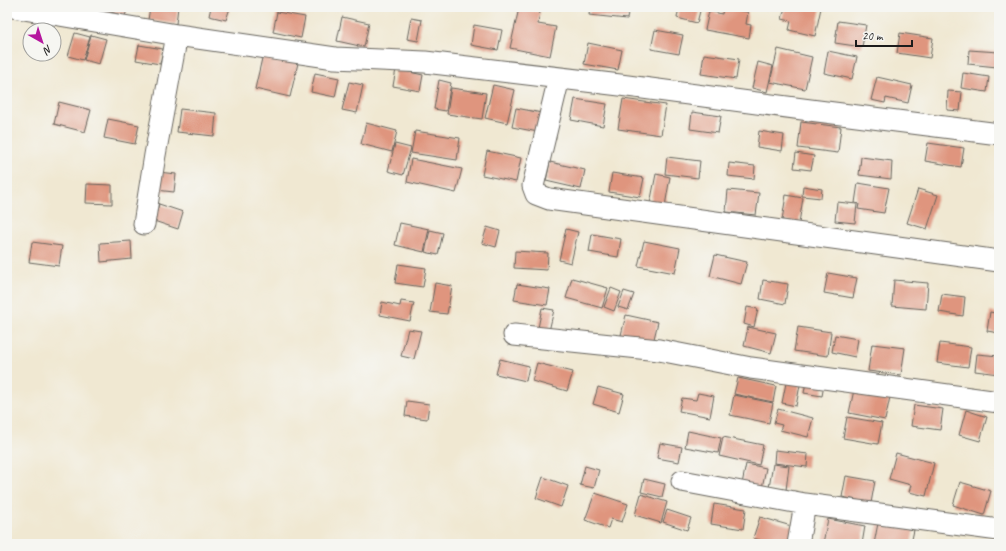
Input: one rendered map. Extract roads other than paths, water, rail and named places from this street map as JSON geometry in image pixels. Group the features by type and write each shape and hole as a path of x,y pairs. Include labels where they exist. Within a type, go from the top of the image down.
{"street":[{"path":"12,7 177,35 335,58 425,62 620,85 999,134"},
{"path":"144,224 177,35"},
{"path":"559,78 533,186 536,194 549,199 894,247 999,260"},
{"path":"514,335 659,350 751,368 999,402"},
{"path":"682,481 805,504 997,533"},
{"path":"798,544 805,504"}]}
